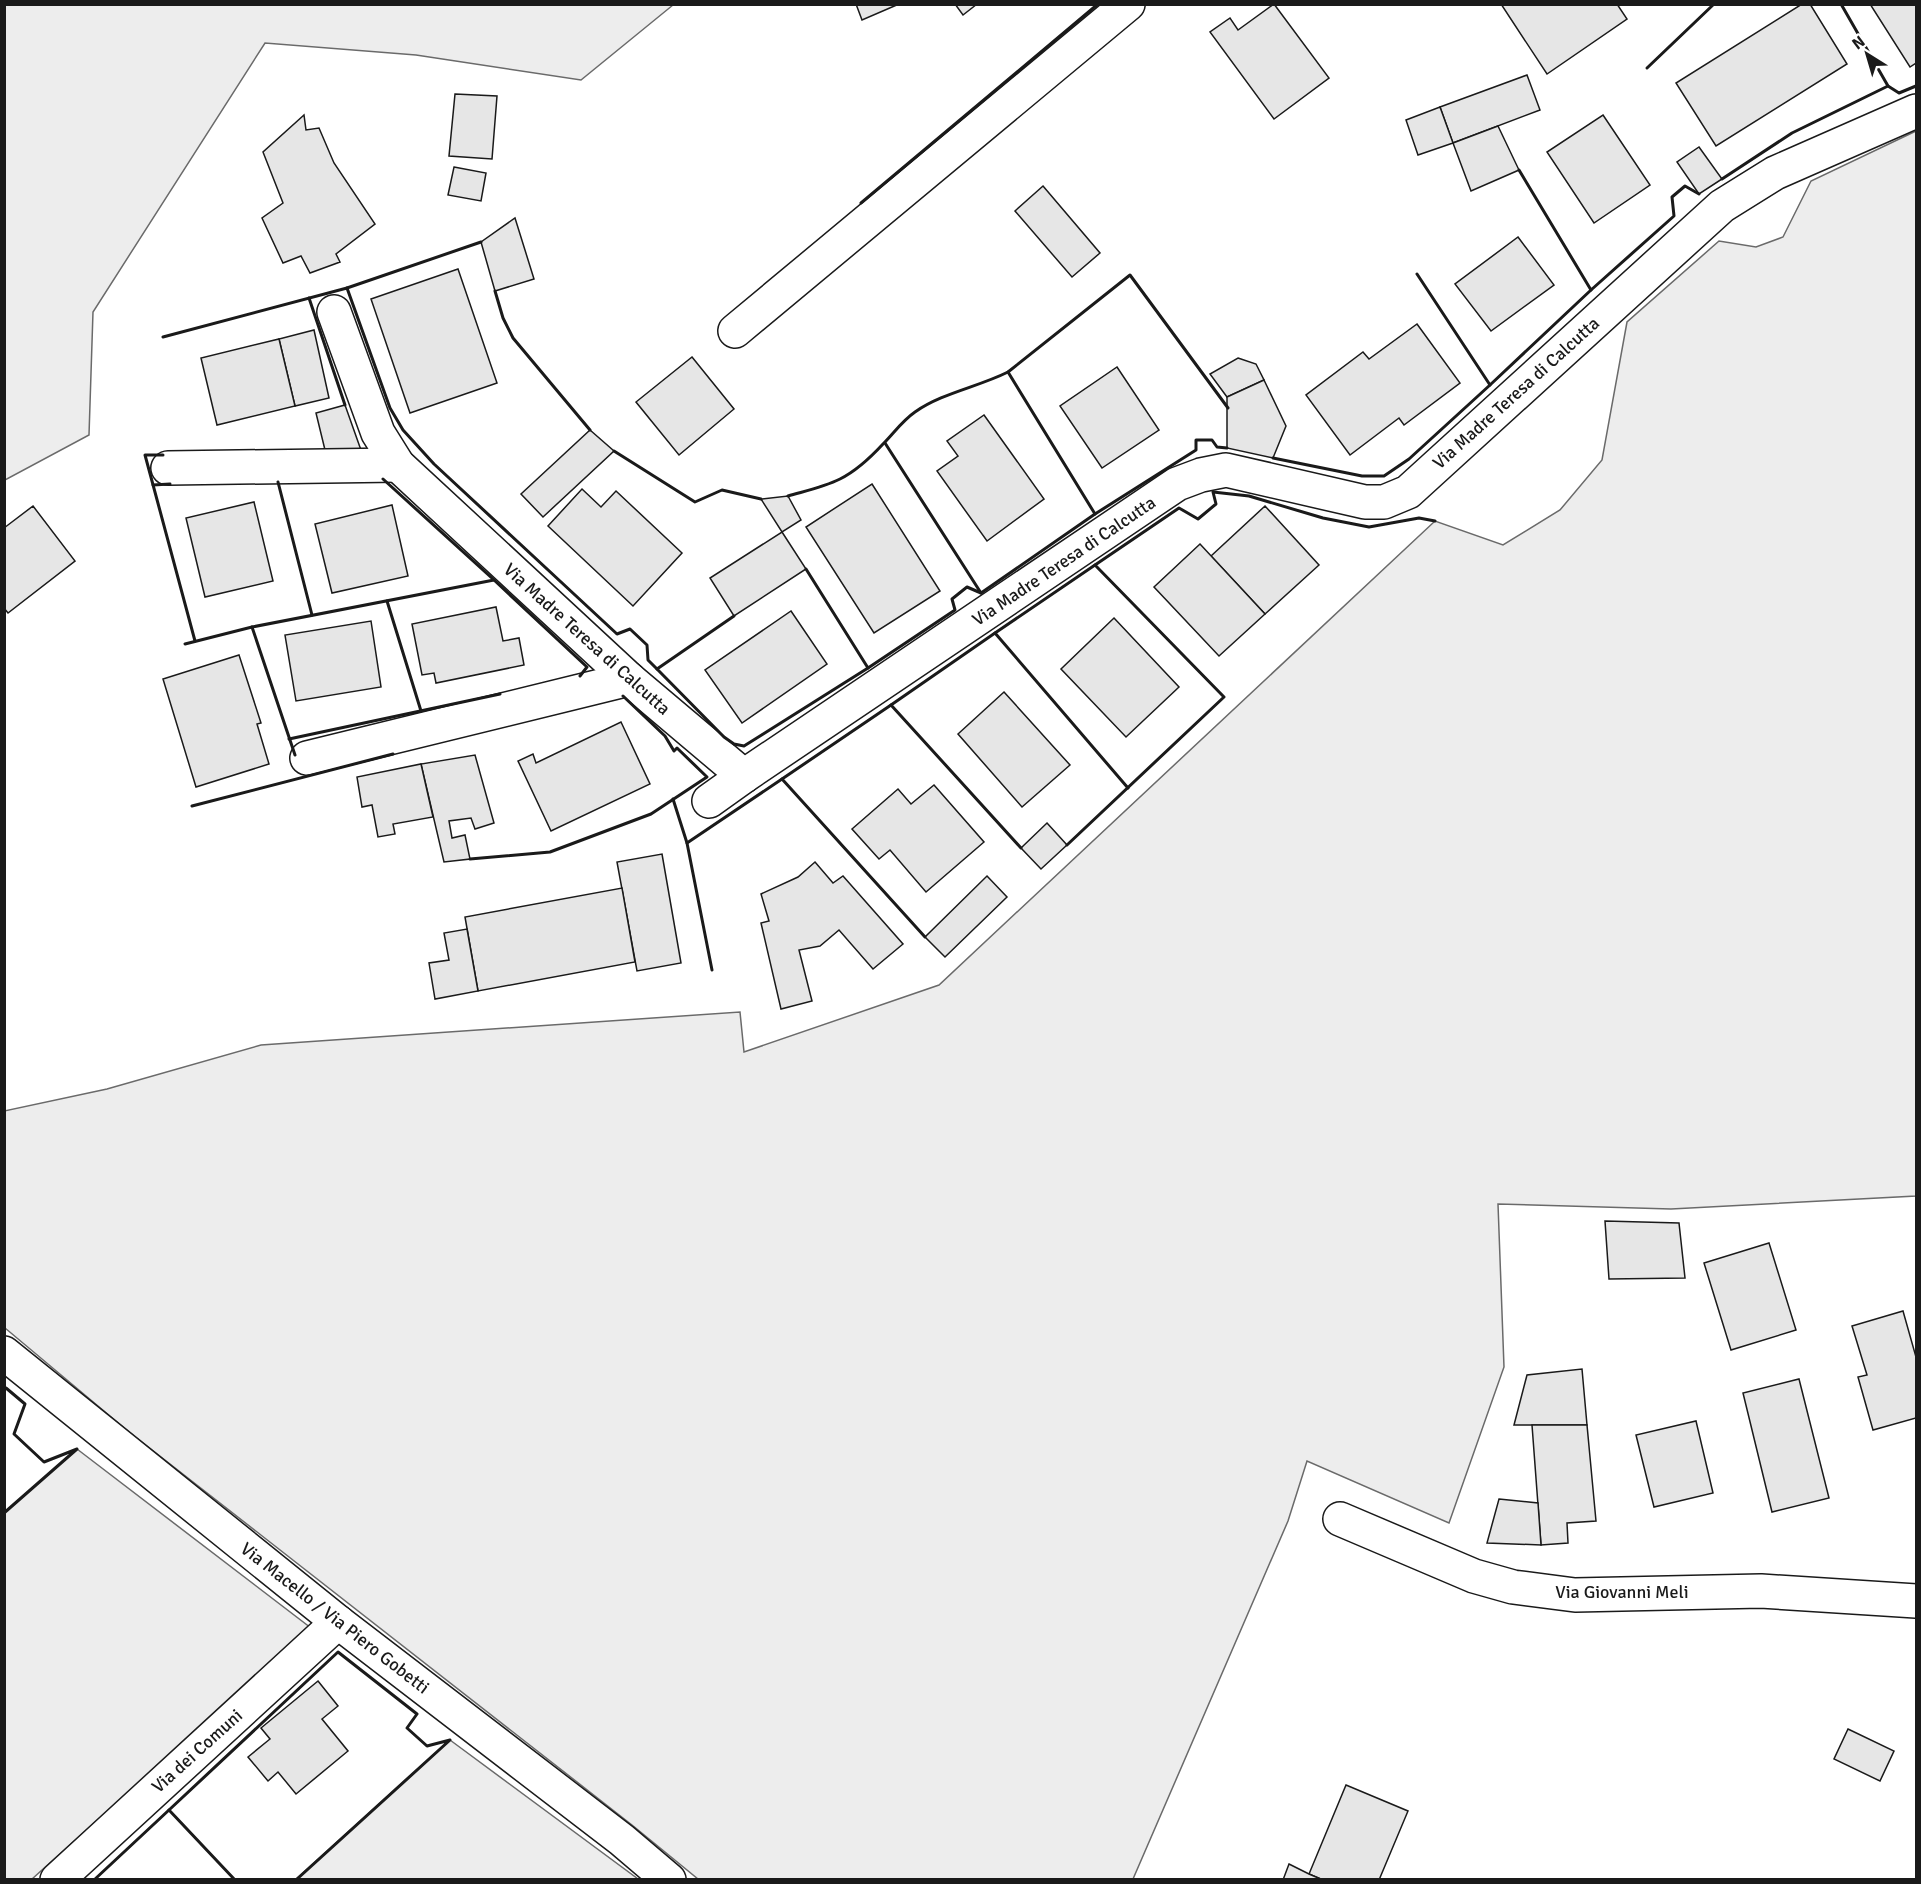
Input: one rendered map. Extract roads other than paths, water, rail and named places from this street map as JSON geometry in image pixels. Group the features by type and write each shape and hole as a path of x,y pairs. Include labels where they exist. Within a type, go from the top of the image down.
{"street":[{"path":"735,331 1128,4"},
{"name":"Via Madre Teresa di Calcutta","path":"334,312 378,433 398,465 629,679 744,776 1177,484 1201,475 1226,470 1365,502 1384,502 1408,492 1722,206 1776,173 1917,111"},
{"path":"168,468 398,465"},
{"path":"307,758 629,679"},
{"path":"709,801 744,776"},
{"name":"Via Macello / Via Piero Gobetti","path":"4,1353 338,1622 622,1840 669,1880"},
{"name":"Via Giovanni Meli","path":"1340,1519 1474,1576 1513,1587 1554,1593 1575,1595 1761,1591 1917,1600"},
{"name":"Via dei Comuni","path":"57,1880 338,1622"}]}
